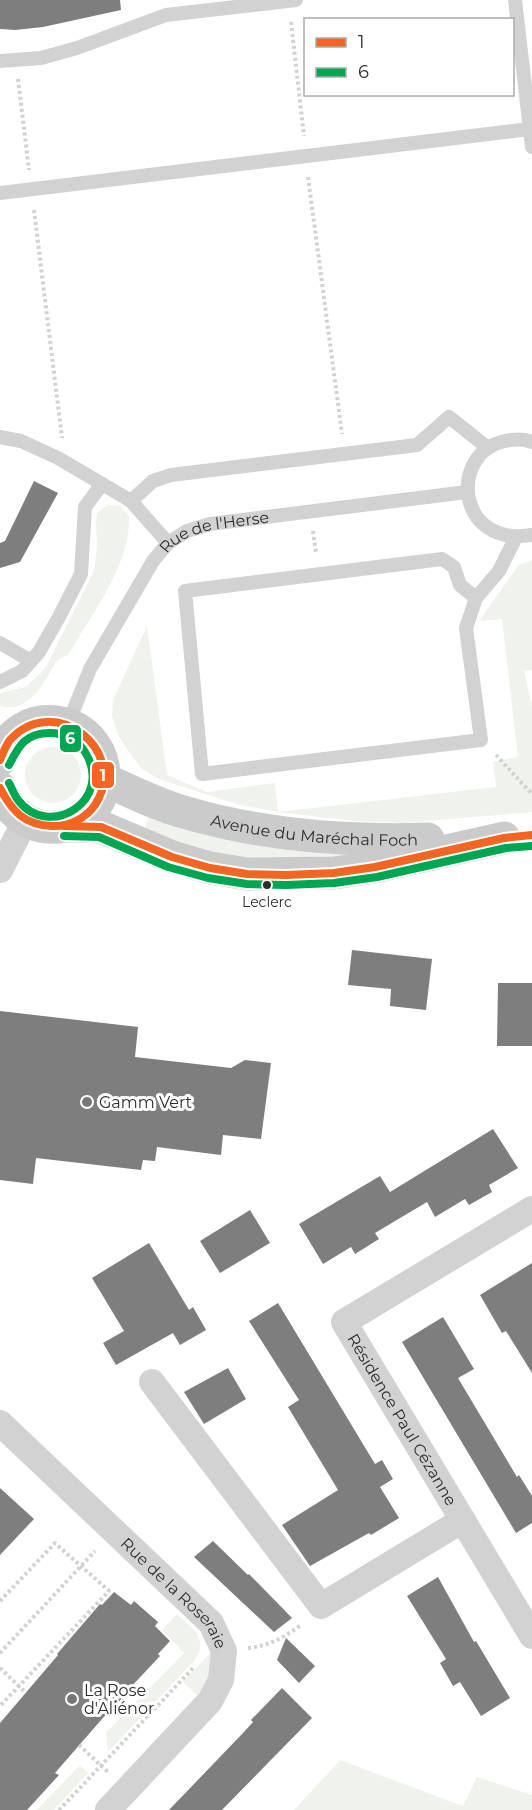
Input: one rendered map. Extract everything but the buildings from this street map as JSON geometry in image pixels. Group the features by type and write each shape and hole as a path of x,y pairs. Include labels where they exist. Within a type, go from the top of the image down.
{"street":[{"path":"0,788 3,798 12,811 25,821 50,828 77,822 87,814 96,804 102,792 104,779 103,761 96,745 84,732 68,724 53,721 37,723 23,729 11,739 1,755"},
{"name":"Avenue du Maréchal Foch","path":"104,779 179,811 254,828 306,836 390,841 518,837"},
{"path":"0,870 25,821"},
{"path":"64,826 101,827 172,857 210,868 257,874 334,873 375,867 518,837"},
{"name":"Résidence Paul Cézanne","path":"532,1209 344,1322 532,1636"},
{"path":"152,1382 321,1606"},
{"name":"Rue de la Roseraie","path":"0,1423 212,1623 224,1651 221,1680 210,1701 108,1810"},
{"name":"Résidence Paul Cézanne","path":"321,1606 463,1520"}],"lane":[{"path":"0,61 41,58 77,48 166,15 292,0"},
{"path":"515,0 528,67 532,147"},
{"path":"0,193 530,129"},
{"path":"131,501 153,481 171,475 417,445 449,417 488,448"},
{"path":"0,438 21,441 58,458 131,501 168,543"},
{"path":"532,442 513,439 488,448 476,460 469,475 467,492 470,506 477,519 488,529 501,535 516,537 532,535"},
{"path":"0,682 22,671 39,652 81,574 85,507 102,484"},
{"name":"Rue de l'Herse","path":"68,724 90,669 153,561 168,543 187,531 210,524 467,492"},
{"path":"476,598 460,585 454,567 442,559 185,591 202,774 481,740 466,628 476,598 499,571 516,537"},
{"path":"0,643 31,661"}],"path":[{"path":"292,0 306,156 343,444 330,457"},
{"path":"15,60 62,437 58,458"},
{"path":"311,512 318,574"},
{"path":"481,740 532,794"},
{"path":"0,1600 55,1543 109,1592 0,1706"},
{"path":"0,1653 88,1559"},
{"path":"224,1651 261,1647 280,1639 300,1626 321,1606"},
{"path":"59,1810 199,1661"},
{"path":"0,1668 26,1693"},
{"path":"80,1745 127,1789"}],"shaded area":[{"path":"108,505 120,506 129,516 124,553 108,589 68,655 56,662 34,695 19,705 0,706 0,693 26,687 46,667 94,571 97,513"},
{"path":"532,560 532,670 524,671 532,706 532,812 403,823 353,821 277,812 236,804 159,779 142,769 118,735 112,716 113,700 147,626 167,775 207,792 275,783 278,812 496,787 493,762 518,757 502,619 479,621 519,565"},
{"path":"53,747 64,749 73,755 79,764 81,775 79,786 73,795 64,801 53,803 42,801 33,795 27,786 25,775 27,764 33,755 42,749"},
{"path":"150,812 367,857 233,862 144,831"},
{"path":"177,1614 197,1634 200,1645 196,1659 108,1752 106,1733 184,1653 162,1630"},
{"path":"213,1650 213,1667 198,1696 183,1682"},
{"path":"340,1760 463,1806 477,1777 532,1795 532,1810 294,1810"},
{"path":"80,1765 88,1773 54,1810 37,1810"}],"transit line":[{"name":"1","path":"0,760 10,740 28,727 47,722 65,725 82,734 95,748 103,765 103,785 95,805 76,821 64,825 42,825 26,820 9,804 0,788"},
{"name":"6","path":"9,765 16,752 29,738 35,735 55,733 75,741 85,752 92,770 92,786 85,799 74,809 61,815 46,817 31,812 18,800 9,783"},
{"name":"1","path":"64,826 101,827 172,857 210,868 247,874 286,875 334,873 375,867 504,838 532,835"},
{"name":"6","path":"64,836 99,837 168,867 208,878 247,884 286,885 334,883 377,877 506,848 532,846"}],"place":[{"name":"Leclerc","path":"267,885"},
{"name":"Gamm Vert","path":"87,1102"},
{"name":"La Rose d'Aliénor","path":"72,1699"}]}
